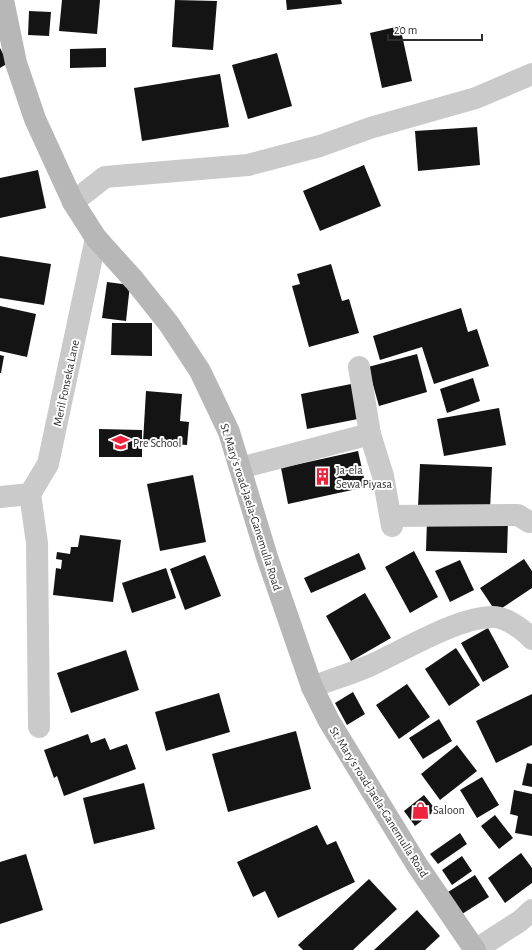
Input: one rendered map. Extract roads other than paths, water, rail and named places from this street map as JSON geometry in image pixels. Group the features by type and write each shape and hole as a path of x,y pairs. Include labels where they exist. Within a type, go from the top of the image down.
{"main road":[{"name":"St. Mary's road-Jaela-Ganemulla Road","path":"3,0 16,63 35,119 73,202 96,238 134,280 169,324 200,371 229,432 266,557 312,687 329,721 413,859 475,950"}],"street":[{"path":"73,202 105,177 248,165 320,146 370,128 476,98 532,74"},
{"name":"Meril Fonseka Lane","path":"30,494 48,464 96,238"},
{"path":"359,367 370,434 383,476 392,521 518,516 529,522"},
{"path":"240,468 370,434"},
{"path":"0,498 30,494 37,543 39,726"},
{"path":"312,687 369,666 412,645 468,621 495,617 523,628 532,639"},
{"path":"475,950 520,921 532,910"}],"place":[{"name":"Pre School","path":"120,443"},
{"name":"Ja-ela Sewa Piyasa","path":"323,477"},
{"name":"Saloon","path":"420,810"}]}
